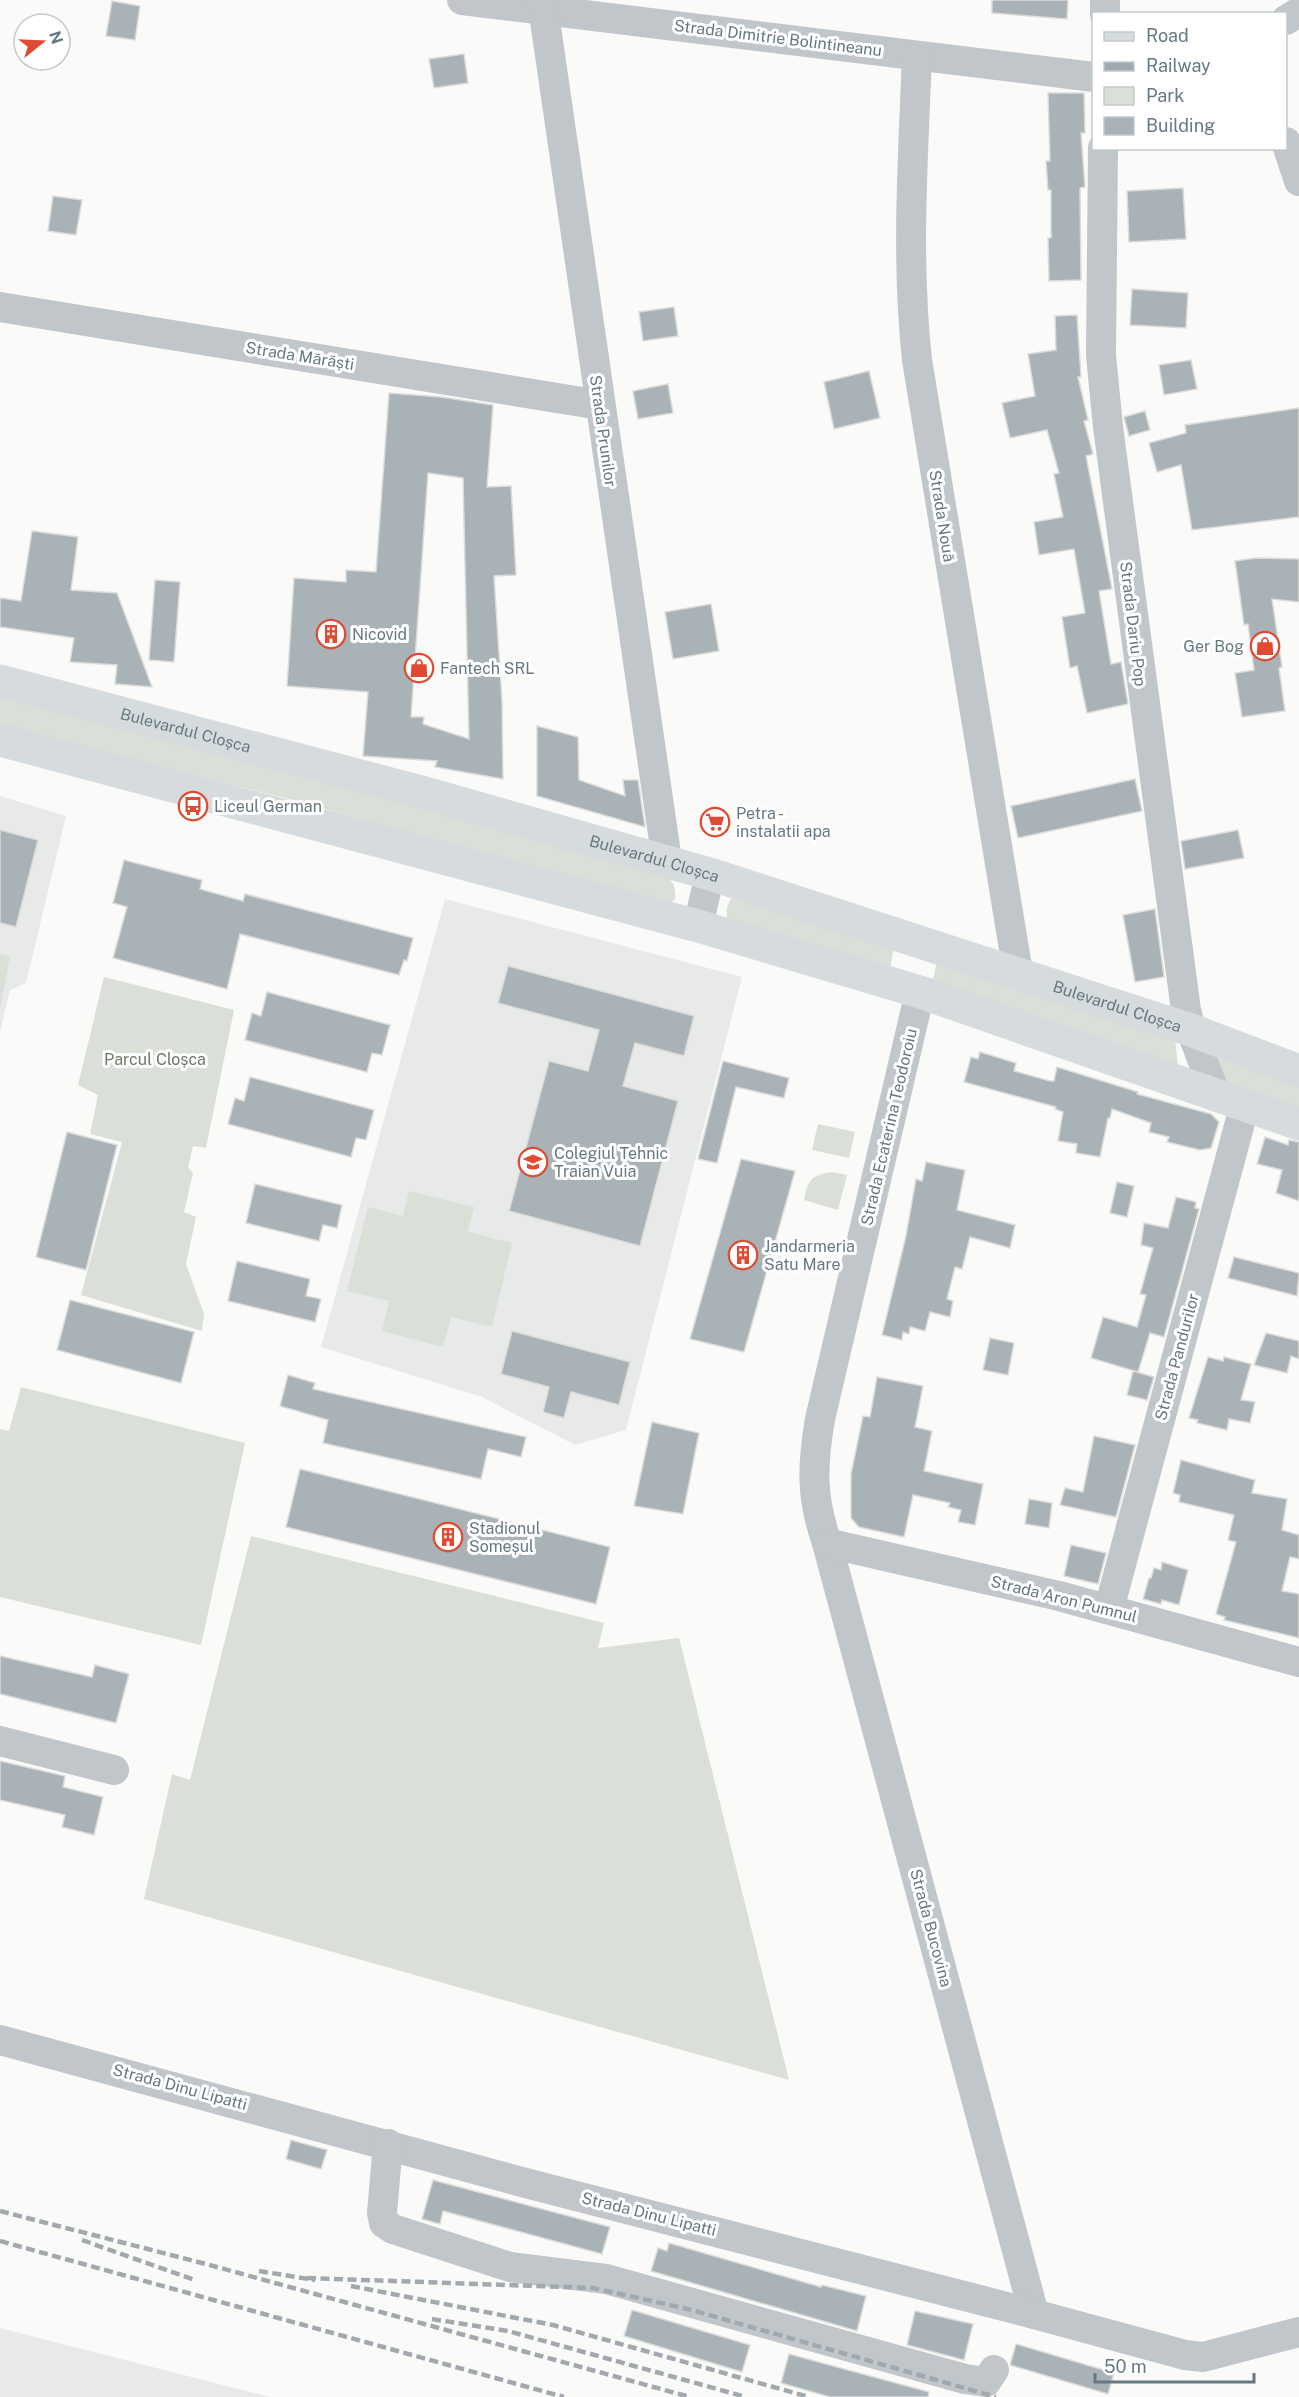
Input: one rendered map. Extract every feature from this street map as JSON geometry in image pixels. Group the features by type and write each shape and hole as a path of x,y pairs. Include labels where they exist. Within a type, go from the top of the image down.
{"main road":[{"name":"Bulevardul Cloșca","path":"0,681 391,784 667,861 1191,1030 1299,1071"},
{"path":"0,740 698,926 920,992 1299,1124"}],"street":[{"name":"Strada Dimitrie Bolintineanu","path":"462,0 542,4 917,56 1092,77"},
{"name":"Strada Prunilor","path":"542,4 667,861"},
{"name":"Strada Nouă","path":"917,56 910,256 917,360 1017,973"},
{"path":"1287,145 1299,181"},
{"name":"Strada Dariu Pop","path":"1103,150 1101,354 1108,427 1186,1010 1191,1030 1215,1093"},
{"name":"Strada Mărăști","path":"0,308 600,405"},
{"path":"698,926 710,874"},
{"name":"Strada Ecaterina Teodoroiu","path":"827,1543 817,1515 814,1493 815,1451 920,992"},
{"name":"Strada Pandurilor","path":"1109,1609 1245,1104"},
{"name":"Strada Aron Pumnul","path":"827,1543 1109,1609 1299,1662"},
{"name":"Strada Bucovina","path":"827,1543 1034,2314"},
{"path":"0,1741 114,1770"},
{"name":"Strada Dinu Lipatti","path":"0,2040 518,2181 1185,2355 1203,2357 1299,2332"},
{"path":"388,2145 382,2213 384,2223 393,2229 510,2266 606,2279 965,2379 986,2382 994,2370"}],"shaded area":[{"path":"0,796 66,816 26,983 10,990 0,1032"},
{"name":"Colegiul Tehnic Traian Vuia","path":"445,899 742,977 626,1430 575,1445 482,1397 321,1347"},
{"path":"0,2328 270,2397 0,2397"}],"green space":[{"path":"0,691 665,875 674,886 675,899 667,906 293,800 0,727"},
{"path":"732,898 895,939 890,970 730,924 726,911"},
{"path":"939,952 1174,1029 1179,1076 932,984"},
{"path":"0,954 10,956 0,1010"},
{"name":"Parcul Cloșca","path":"104,977 234,1010 206,1148 193,1146 188,1167 193,1173 184,1212 196,1217 186,1264 204,1314 202,1331 81,1295 122,1142 90,1134 98,1095 78,1085"},
{"path":"1214,1043 1299,1074 1299,1109 1225,1085"},
{"path":"818,1124 855,1132 849,1158 812,1150"},
{"path":"831,1172 847,1175 838,1210 804,1200 811,1180 818,1175"},
{"path":"409,1191 474,1207 468,1232 512,1243 492,1327 451,1317 443,1347 382,1331 389,1301 347,1291 368,1207 403,1216"},
{"path":"21,1387 245,1443 201,1645 0,1597 0,1429 9,1431"},
{"path":"251,1536 604,1623 598,1648 679,1638 789,2080 144,1899 172,1774 190,1780"}],"building":[{"path":"992,0 1068,0 1067,19 992,13"},
{"path":"112,1 140,6 135,40 106,36"},
{"path":"464,54 468,83 434,88 429,59"},
{"path":"1048,93 1084,93 1085,133 1081,133 1085,187 1080,188 1081,280 1049,281 1048,238 1051,238 1051,190 1048,190 1046,161 1050,161"},
{"path":"1183,188 1186,239 1129,242 1127,191"},
{"path":"53,196 82,200 76,235 48,231"},
{"path":"1132,289 1188,293 1186,328 1130,325"},
{"path":"674,307 678,336 643,341 639,312"},
{"path":"1077,315 1081,377 1078,377 1088,420 1084,421 1093,454 1086,456 1112,589 1099,591 1111,664 1121,662 1128,704 1087,713 1077,666 1070,668 1062,617 1085,613 1074,549 1039,555 1034,522 1063,517 1054,474 1059,473 1047,430 1010,438 1002,403 1035,396 1028,354 1056,350 1055,316"},
{"path":"1191,360 1197,389 1164,395 1159,365"},
{"path":"869,371 880,418 834,429 824,382"},
{"path":"668,384 673,413 638,419 633,391"},
{"path":"389,393 441,397 493,405 487,487 511,486 516,575 494,576 502,701 503,779 435,767 437,761 363,756 368,692 287,686 294,578 346,582 346,570 376,572","holes":["428,473 463,478 469,739 423,724 424,717 411,717"]},
{"path":"1299,408 1299,517 1192,530 1181,465 1157,472 1149,443 1186,433 1185,425"},
{"path":"1145,411 1150,430 1129,436 1124,417"},
{"path":"32,531 78,537 71,590 117,593 152,687 115,684 117,665 70,662 74,638 0,627 0,598 21,601"},
{"name":"Ger Bog","path":"1256,558 1299,559 1299,602 1272,599 1282,667 1279,668 1285,711 1242,717 1235,673 1254,670 1248,624 1244,625 1235,561"},
{"path":"155,580 180,582 174,662 149,660"},
{"path":"711,604 719,651 673,659 665,612"},
{"path":"537,726 578,737 579,780 625,796 623,780 638,780 645,827 537,796"},
{"path":"1135,779 1142,811 1018,838 1011,806"},
{"path":"0,830 38,840 16,927 0,923"},
{"path":"1238,830 1244,858 1185,869 1181,841"},
{"path":"124,860 202,880 200,889 243,901 245,894 413,938 407,961 404,960 399,975 240,934 227,989 113,958 127,907 113,903"},
{"path":"1155,909 1164,977 1135,982 1123,915"},
{"path":"508,966 694,1016 684,1056 635,1043 623,1086 678,1101 640,1246 509,1211 549,1061 588,1071 599,1030 498,1003"},
{"path":"267,992 390,1025 382,1055 372,1053 367,1072 245,1040 252,1013 261,1016"},
{"path":"980,1052 1016,1063 1014,1071 1050,1081 1054,1081 1057,1067 1138,1092 1137,1094 1211,1114 1219,1122 1211,1148 1200,1150 1167,1142 1169,1137 1149,1132 1151,1123 1112,1109 1100,1157 1076,1153 1077,1144 1058,1141 1063,1112 1055,1109 1056,1107 964,1082 971,1057 978,1059"},
{"path":"723,1061 789,1078 784,1098 736,1087 717,1163 698,1159"},
{"path":"250,1077 374,1110 366,1140 356,1138 351,1157 228,1124 235,1098 244,1101"},
{"path":"67,1132 117,1145 86,1270 36,1257"},
{"path":"1265,1137 1288,1145 1289,1140 1299,1142 1299,1201 1276,1193 1282,1170 1257,1164"},
{"name":"Jandarmeria Satu Mare","path":"741,1159 795,1171 744,1352 690,1339"},
{"path":"926,1162 965,1170 957,1210 1015,1225 1010,1248 970,1237 962,1269 955,1267 947,1299 953,1301 950,1317 930,1312 925,1331 910,1327 909,1334 903,1332 902,1340 882,1335 906,1236 916,1179 922,1181"},
{"path":"1117,1182 1134,1186 1127,1217 1110,1213"},
{"path":"255,1184 342,1205 337,1228 323,1225 319,1241 246,1223"},
{"path":"1176,1197 1196,1202 1195,1208 1199,1209 1164,1337 1150,1333 1138,1372 1091,1358 1103,1317 1137,1327 1146,1295 1140,1294 1153,1248 1141,1245 1144,1223 1168,1228"},
{"path":"1234,1257 1299,1273 1297,1296 1228,1278"},
{"path":"237,1261 310,1279 306,1296 321,1299 315,1322 228,1301"},
{"path":"70,1300 194,1332 181,1383 57,1350"},
{"path":"512,1331 630,1362 619,1405 571,1392 564,1418 543,1412 549,1387 501,1374"},
{"path":"1266,1333 1299,1341 1299,1359 1291,1356 1287,1373 1254,1365"},
{"path":"990,1338 1014,1343 1008,1375 983,1370"},
{"path":"1208,1357 1223,1361 1224,1357 1251,1364 1241,1400 1255,1402 1250,1423 1229,1419 1227,1430 1197,1423 1198,1420 1189,1418"},
{"path":"1133,1371 1154,1377 1147,1400 1127,1395"},
{"path":"288,1375 315,1383 313,1389 526,1437 521,1457 488,1449 481,1479 323,1443 328,1420 280,1406"},
{"path":"877,1377 923,1386 915,1427 932,1431 924,1471 983,1484 975,1525 958,1522 961,1510 948,1507 950,1503 913,1495 904,1537 859,1527 851,1518 851,1474 863,1416 870,1417"},
{"path":"652,1422 699,1433 683,1514 634,1506"},
{"path":"1094,1436 1135,1445 1116,1517 1060,1505 1065,1488 1083,1492"},
{"path":"1181,1460 1255,1480 1252,1493 1287,1499 1282,1530 1299,1535 1299,1559 1290,1557 1282,1591 1299,1594 1299,1638 1224,1620 1225,1617 1216,1614 1236,1542 1228,1540 1234,1515 1179,1502 1180,1495 1173,1493"},
{"name":"Stadionul Someșul","path":"300,1469 610,1547 596,1604 286,1527"},
{"path":"1029,1499 1052,1503 1049,1528 1025,1524"},
{"path":"1071,1545 1106,1553 1098,1584 1064,1576"},
{"path":"1162,1562 1188,1570 1179,1605 1162,1600 1161,1604 1143,1599 1154,1568 1161,1570"},
{"path":"0,1656 92,1677 95,1665 129,1674 116,1723 0,1694"},
{"path":"0,1761 65,1776 63,1787 103,1797 94,1835 62,1827 65,1815 0,1800"},
{"path":"291,2140 327,2150 321,2169 286,2159"},
{"path":"433,2180 610,2227 602,2254 443,2211 440,2224 422,2219"},
{"path":"669,2243 821,2287 822,2285 866,2296 857,2331 651,2271 658,2248 667,2251"},
{"path":"632,2310 750,2345 742,2372 624,2336"},
{"path":"915,2311 973,2324 964,2360 907,2345"},
{"path":"1016,2344 1114,2373 1108,2394 1010,2365"},
{"path":"789,2354 929,2392 928,2397 830,2397 781,2383"}],"railway":[{"path":"0,2211 206,2264 690,2397"},
{"path":"82,2240 195,2280"},
{"path":"0,2241 564,2397"},
{"path":"259,2271 315,2280"},
{"path":"307,2278 593,2288 688,2309 996,2397"},
{"path":"351,2286 553,2325 809,2397"},
{"path":"432,2319 508,2331 746,2397"}],"place":[{"name":"Nicovid","path":"331,634"},
{"name":"Ger Bog","path":"1265,646"},
{"name":"Fantech SRL","path":"419,668"},
{"name":"Liceul German","path":"193,806"},
{"name":"Petra - instalatii apa","path":"715,822"},
{"name":"Colegiul Tehnic Traian Vuia","path":"533,1162"},
{"name":"Jandarmeria Satu Mare","path":"743,1255"},
{"name":"Stadionul Someșul","path":"448,1537"}]}
